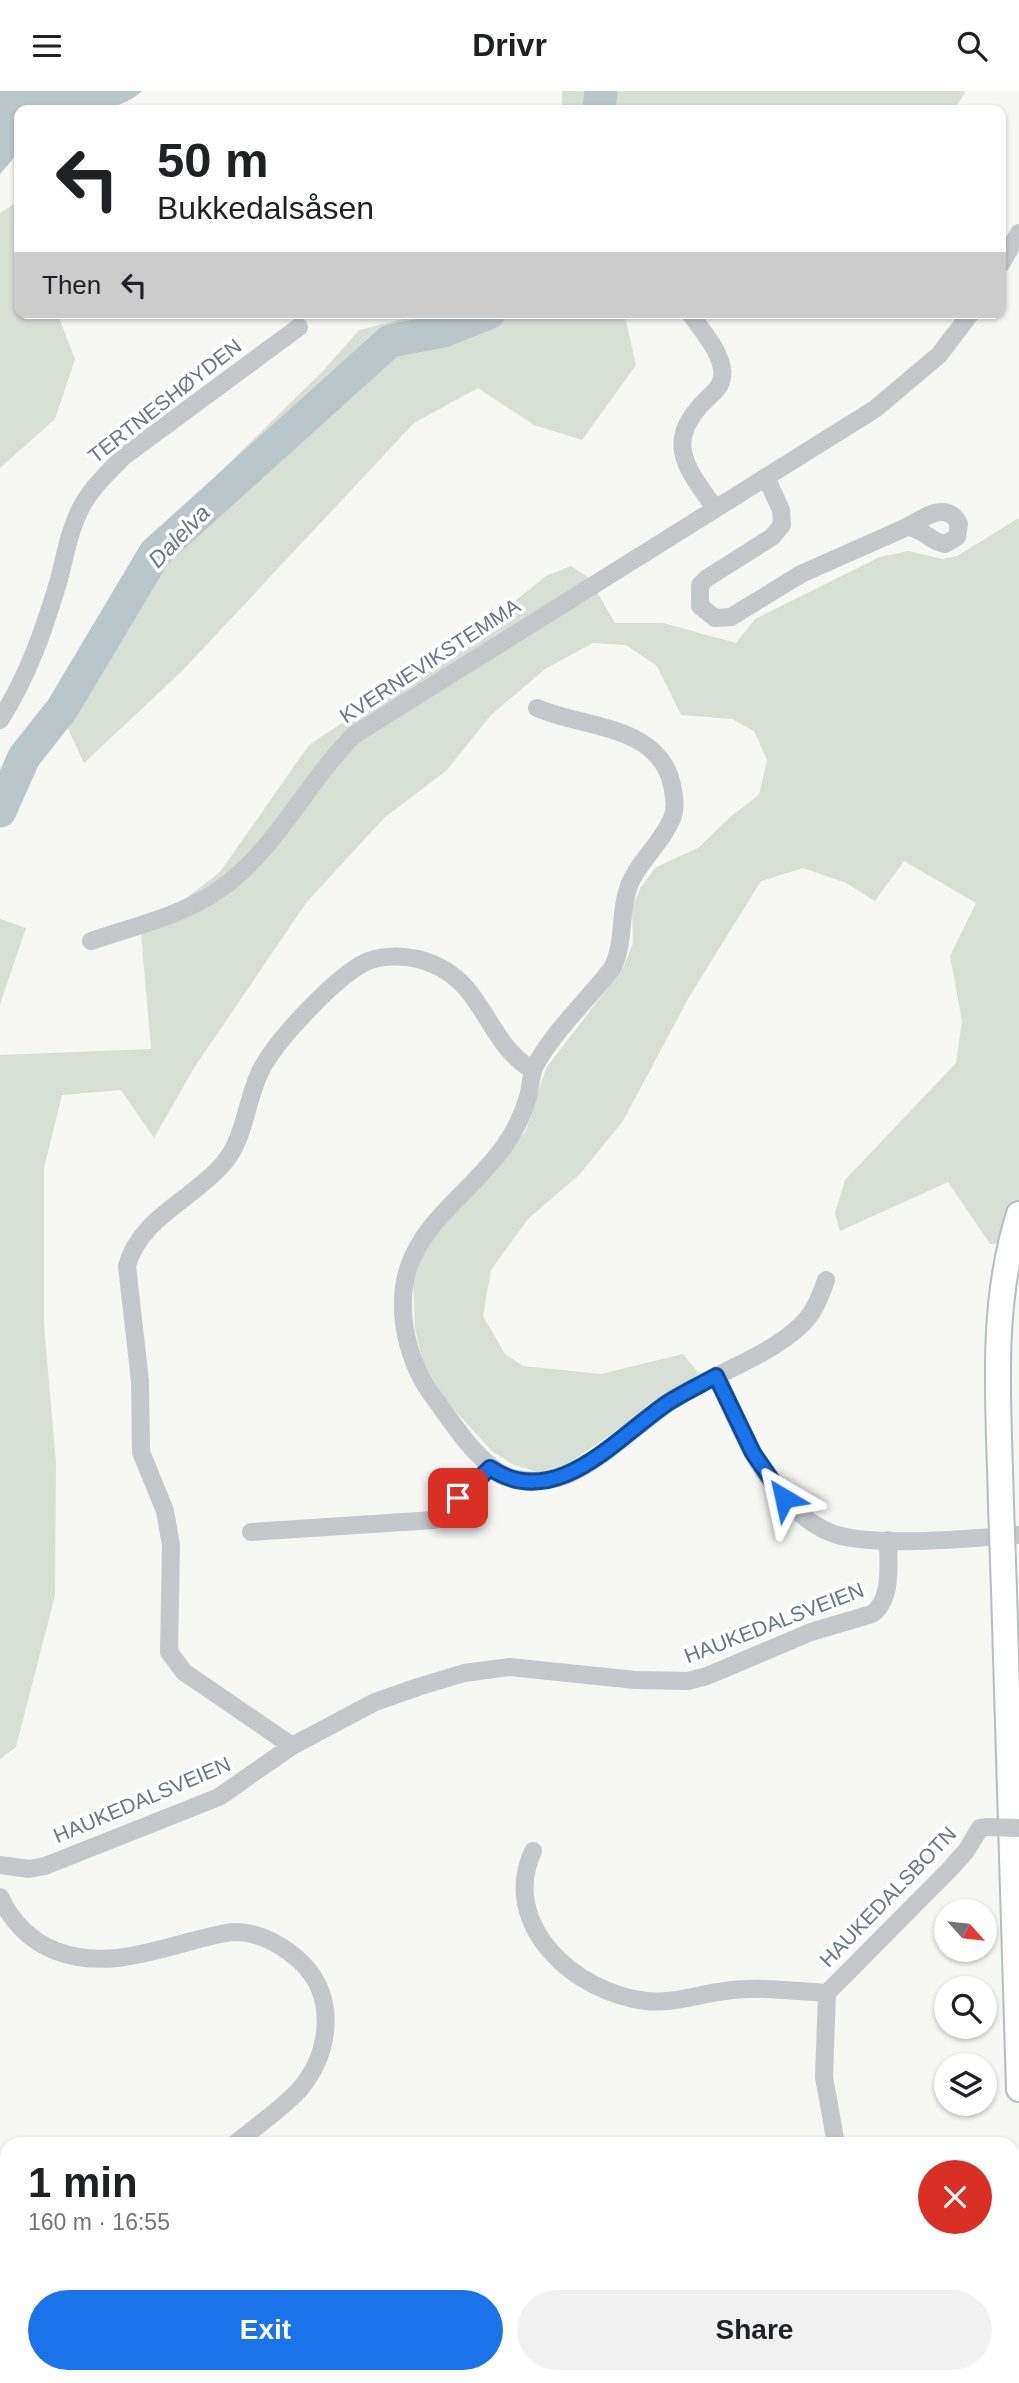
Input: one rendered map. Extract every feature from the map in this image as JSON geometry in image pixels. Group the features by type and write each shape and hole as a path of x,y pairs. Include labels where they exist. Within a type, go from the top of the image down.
{"main road":[{"path":"1019,1214 1006,1261 998,1325 1001,1505 1012,1622 1019,2089"}],"street":[{"path":"1006,255 1019,233"},
{"path":"694,319 720,360 723,371 717,390 690,419 681,442 686,465 715,508"},
{"name":"KVERNEVIKSTEMMA","path":"91,941 183,911 221,888 260,853 315,777 354,735 899,391 939,355 966,319"},
{"name":"TERTNESHØYDEN","path":"0,720 22,686 40,642 73,527 81,507 98,483 124,457 299,327"},
{"path":"766,477 781,510 782,525 772,537 707,577 700,585 700,606 715,618 731,617 801,574 907,527"},
{"path":"537,708 641,741 664,764 675,797 673,815 628,890 621,916 619,955 614,967 559,1030 533,1070 528,1098 516,1128 492,1163 427,1232 410,1265 402,1302 408,1341 421,1377 490,1468 516,1479 540,1481 566,1475 598,1457 670,1402 791,1334 813,1311 826,1280"},
{"path":"292,1746 184,1672 169,1652 170,1536 165,1511 141,1452 140,1381 127,1266 132,1248 146,1229 224,1163 241,1132 261,1071 286,1034 362,964 401,956 447,970 469,991 517,1059 533,1070"},
{"path":"716,1376 768,1478 800,1514 831,1534 858,1539 888,1540 1019,1535"},
{"path":"251,1532 301,1527 406,1524 434,1520 490,1468"},
{"name":"HAUKEDALSVEIEN","path":"0,1865 29,1868 83,1853 219,1797 292,1746 375,1702 489,1668 538,1668 663,1682 707,1676 811,1632 872,1614 880,1609 886,1588 888,1540"},
{"name":"HAUKEDALSBOTN","path":"835,2137 824,2077 827,1993 966,1851 980,1828 1019,1828"},
{"name":"HAUKEDALSBOTN","path":"533,1851 524,1868 523,1893 532,1926 542,1942 576,1973 607,1991 626,1998 668,2002 747,1989 827,1993"},
{"path":"0,1898 8,1913 30,1936 71,1956 105,1960 237,1932 274,1943 310,1971 321,1990 327,2019 321,2050 302,2087 244,2137"}],"shaded area":[{"path":"0,91 142,91 118,105 14,105 14,158 0,174"},
{"path":"562,91 966,91 957,105 562,105"},
{"path":"14,204 14,319 59,319 75,359 55,419 0,468 0,213"},
{"path":"402,319 625,319 636,365 582,440 534,425 478,388 414,423 182,671 84,763 56,703 105,613 170,521 323,371 359,330"},
{"path":"1019,518 1019,1242 990,1244 948,1182 840,1231 835,1213 845,1180 956,1063 962,1021 950,956 976,903 904,861 875,901 846,883 803,868 761,881 689,997 623,1121 580,1174 528,1219 491,1270 483,1316 505,1354 523,1366 601,1374 683,1354 699,1374 566,1465 542,1473 514,1465 492,1451 445,1400 423,1362 415,1329 413,1274 438,1229 496,1171 526,1130 546,1068 623,968 633,943 632,907 641,887 656,867 698,848 730,817 759,795 767,760 754,731 732,719 681,715 657,666 626,645 593,643 545,669 491,715 447,770 384,818 306,903 194,1068 154,1138 121,1090 62,1095 44,1168 44,1325 56,1463 55,1595 16,1747 0,1759 0,1055 151,1049 141,933 220,872 309,745 467,640 546,576 571,566 588,577 615,623 663,623 736,643 755,619 880,557 908,551 943,559 957,556"},
{"path":"0,919 26,928 0,1004"}],"waterway":[{"path":"600,105 601,91"},
{"name":"Dalelva","path":"0,811 24,757 62,709 155,553 390,341 443,331 474,319"}],"route":[{"path":"458,1498 490,1468 516,1479 540,1481 566,1475 598,1457 670,1402 716,1376 753,1453 784,1498"}]}
